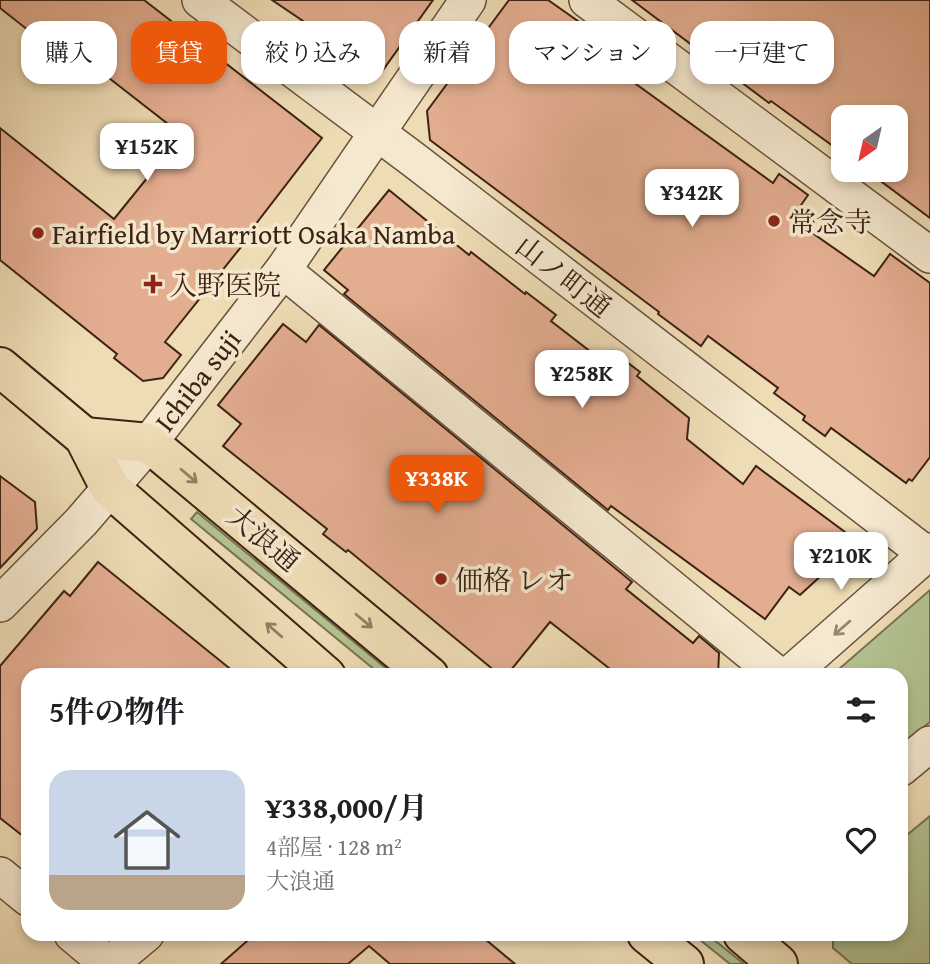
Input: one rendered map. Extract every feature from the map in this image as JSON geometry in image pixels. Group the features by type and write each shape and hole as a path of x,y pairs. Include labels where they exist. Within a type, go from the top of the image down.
{"main road":[{"path":"0,367 84,437 110,488 317,668"},
{"path":"84,437 149,443"},
{"name":"大浪通","path":"149,443 419,668"},
{"path":"656,941 684,964"},
{"path":"751,941 778,964"}],"street":[{"name":"山ノ町通","path":"200,0 928,552"},
{"name":"Ichiba suji","path":"0,604 81,522 149,443 283,270 468,0"},
{"path":"587,0 930,255"},
{"path":"283,270 769,668"},
{"path":"797,668 928,552"},
{"path":"908,762 930,744"},
{"path":"0,874 21,892"},
{"path":"81,941 109,964 137,941"}],"green space":[{"path":"197,512 386,668 372,668 191,519"},
{"path":"930,590 930,722 908,740 908,668 840,668"},
{"path":"930,816 930,964 852,964 833,948 833,941 908,941 908,834"},
{"path":"701,941 715,941 744,964 730,964"}],"building":[{"path":"0,0 144,0 171,21 131,21 131,84 227,84 227,64 241,75 241,84 252,84 322,138 239,246 241,247 165,342 181,355 163,378 143,381 114,358 117,354 0,260 0,128 114,219 182,135 117,84 117,21 21,21 21,25 0,8"},
{"path":"272,0 433,0 418,21 399,21 399,48 385,67 385,21 303,21"},
{"path":"509,0 548,0 578,21 509,21 509,84 636,84 773,183 779,174 808,195 799,208 815,220 808,230 874,276 890,254 930,283 930,457 912,481 909,479 906,483 831,428 825,436 803,420 805,416 774,393 778,388 708,336 701,346 430,140 427,111 447,84 495,84 493,21"},
{"path":"632,0 930,0 930,218 882,182 908,182 908,105 831,105 831,145 744,84 834,84 834,21 690,21 690,44 676,33 676,21 660,21"},
{"path":"389,190 469,255 471,252 556,315 551,321 604,362 612,351 640,372 637,376 689,418 687,439 743,484 756,466 845,532 847,552 800,595 789,587 765,619 611,506 608,510 344,294 348,290 324,270"},
{"path":"283,324 306,342 319,325 632,582 626,589 693,643 699,636 719,653 718,668 609,668 550,622 513,668 491,668 348,550 346,552 323,534 327,529 223,446 241,424 218,405"},
{"path":"0,476 35,502 37,529 0,568"},
{"path":"98,562 229,668 21,668 21,834 0,818 0,666 64,591 70,596"},
{"path":"247,941 487,941 515,964 390,964 369,946 348,964 221,964"}],"place":[{"name":"常念寺","path":"774,221"},
{"name":"Fairfield by Marriott Osaka Namba","path":"38,233"},
{"name":"入野医院","path":"153,284"},
{"name":"価格 レオ","path":"441,579"}]}
